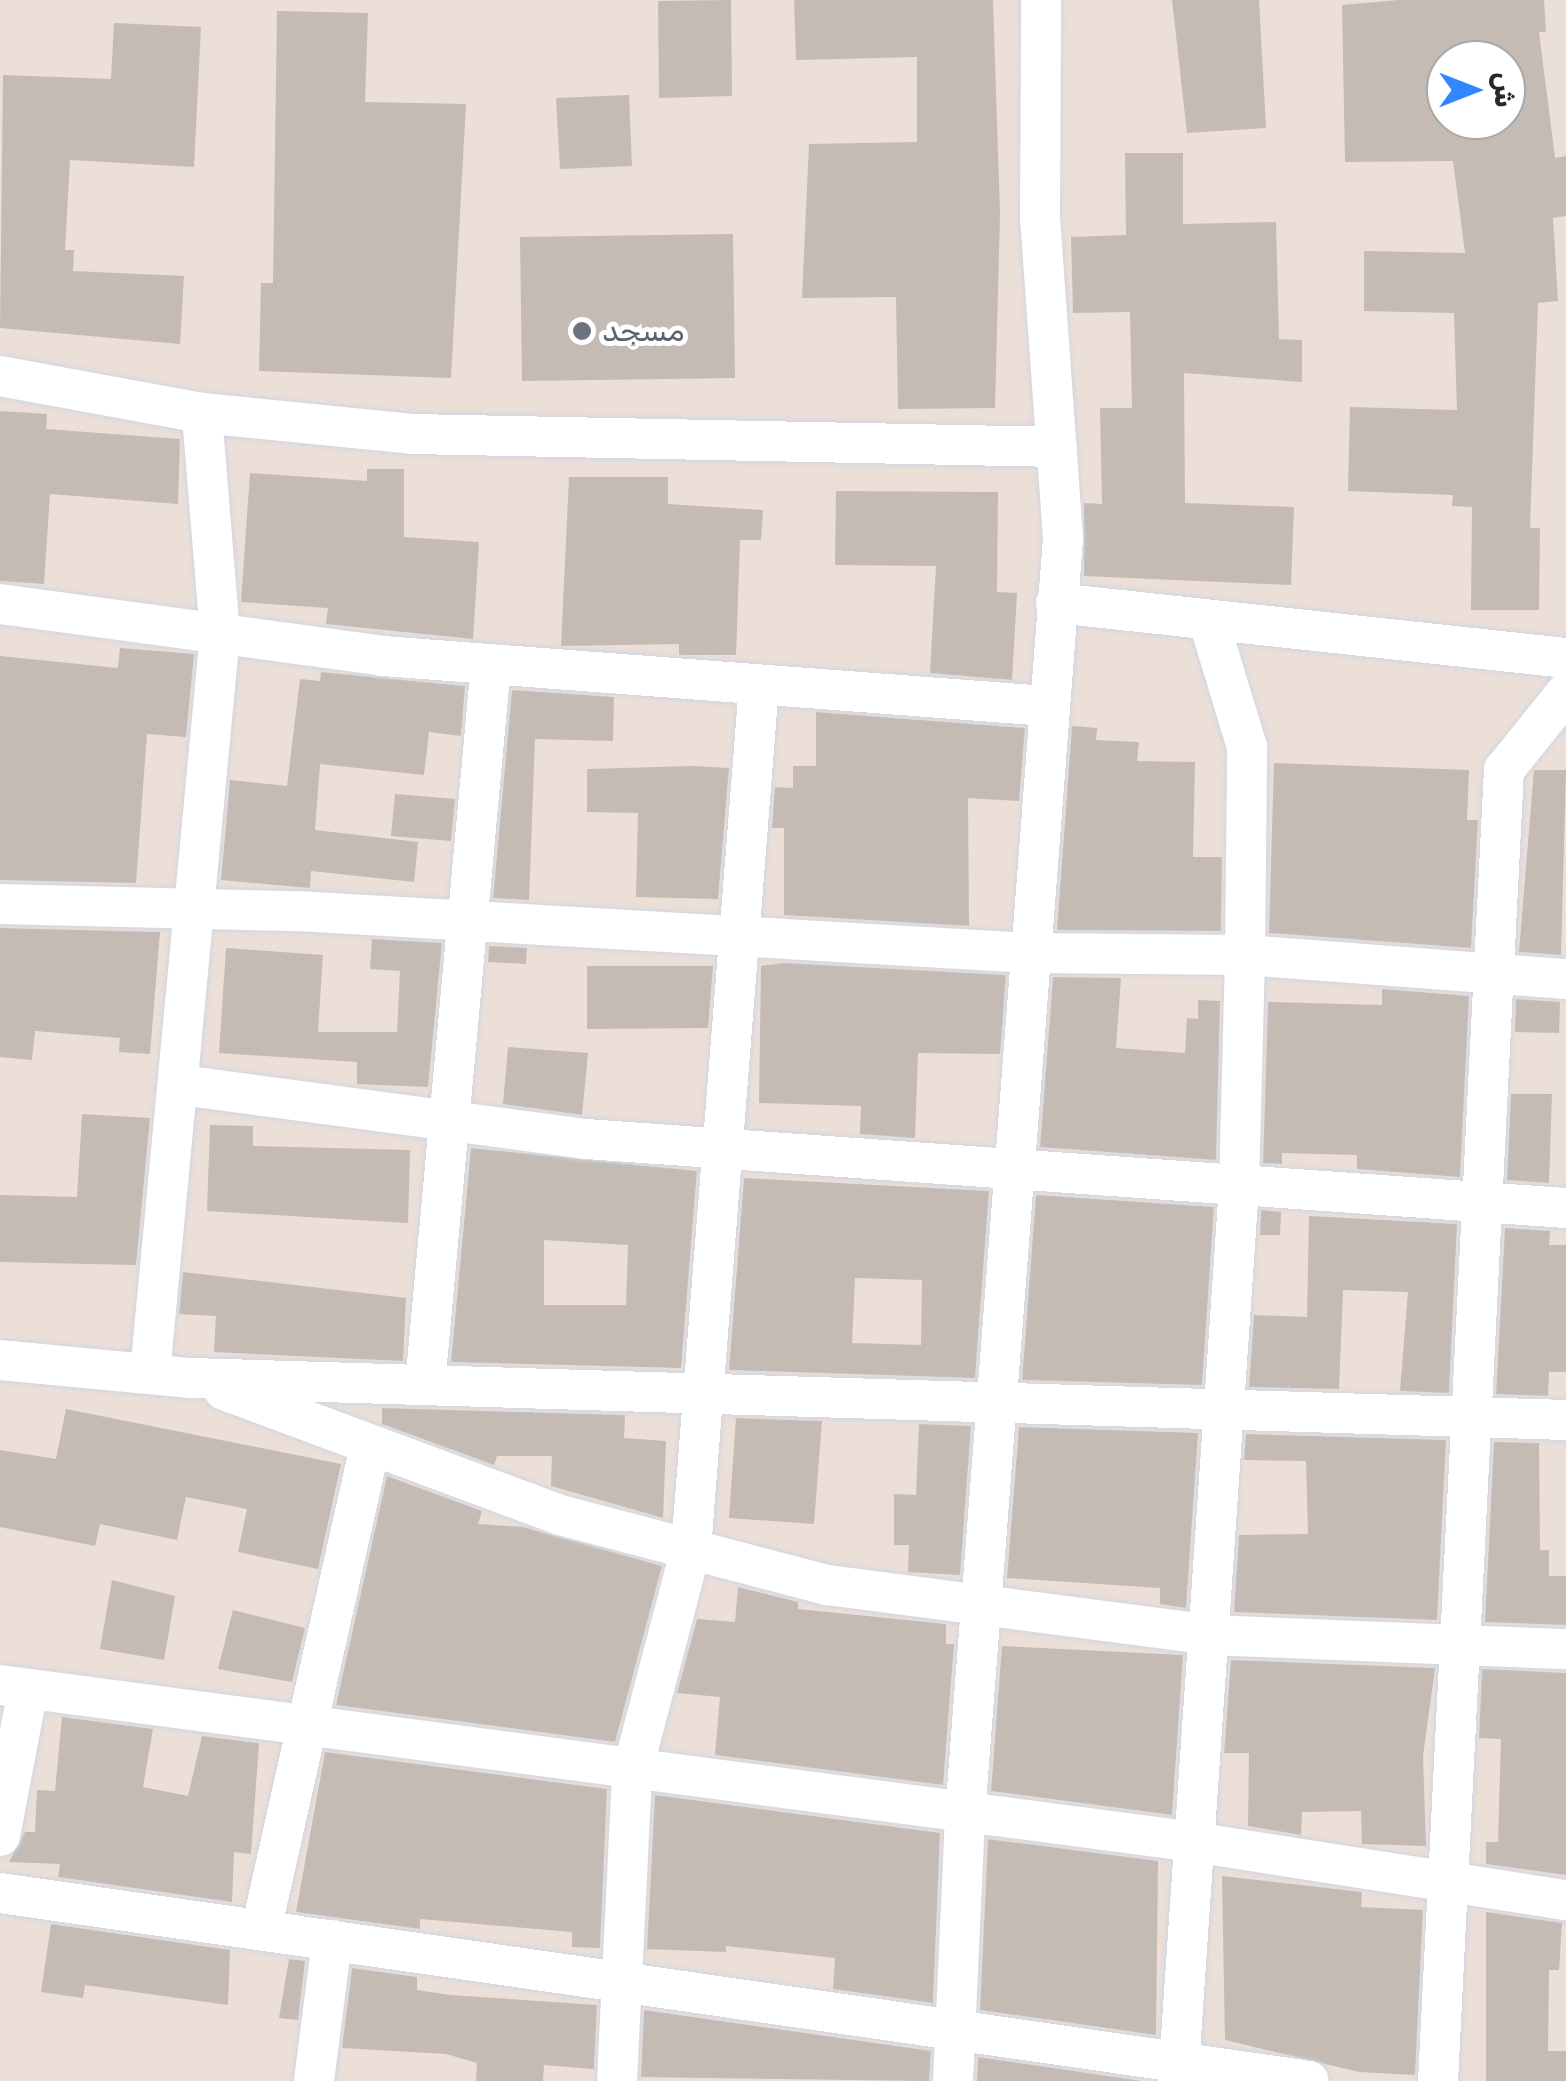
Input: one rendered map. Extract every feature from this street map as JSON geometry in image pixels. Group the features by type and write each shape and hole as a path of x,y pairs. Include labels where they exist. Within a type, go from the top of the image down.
{"street":[{"path":"953,2081 965,1815 1000,1403 1046,706 1063,538 1040,220 1040,0"},
{"path":"0,376 202,413 412,434 1057,447"},
{"path":"150,1373 199,909 220,634 202,413"},
{"path":"1056,603 1566,658"},
{"path":"0,604 220,634 491,664 1046,706"},
{"path":"1179,2071 1240,1187 1246,955 1247,747 1210,622"},
{"path":"424,1385 491,664"},
{"path":"617,2081 626,1982 632,1772 691,1549 760,685"},
{"path":"1438,2081 1464,1645 1504,770 1566,694"},
{"path":"0,904 468,921 1030,953 1246,955 1494,977 1566,979"},
{"path":"180,1084 449,1120 723,1149 1566,1208"},
{"path":"0,1360 192,1378 1566,1420"},
{"path":"192,1378 560,1515 827,1585 1211,1635 1566,1649"},
{"path":"261,1930 370,1444"},
{"path":"0,1836 14,1687 632,1772 1194,1842 1566,1900"},
{"path":"0,1893 957,2030 1179,2071 1309,2081"},
{"path":"314,2081 332,1940"}],"building":[{"path":"731,0 732,96 659,98 658,1"},
{"path":"794,0 993,0 1000,214 995,408 898,409 896,297 802,298 809,144 917,142 917,57 796,60"},
{"path":"1172,0 1259,0 1266,128 1187,133"},
{"path":"1399,0 1544,0 1546,32 1539,32 1555,158 1566,156 1566,216 1553,218 1558,301 1538,303 1530,528 1540,528 1539,610 1471,610 1472,507 1452,506 1453,495 1348,491 1350,407 1457,410 1454,313 1364,311 1364,251 1465,253 1453,161 1345,162 1342,5"},
{"path":"277,11 368,13 365,102 466,104 451,378 259,371 261,283 273,283"},
{"path":"114,23 201,27 194,167 70,160 65,250 74,250 73,271 184,276 180,344 0,328 3,75 111,79"},
{"path":"629,95 632,166 560,169 556,98"},
{"path":"1125,153 1183,153 1183,224 1276,222 1279,339 1302,340 1302,382 1184,373 1185,503 1294,507 1291,585 1084,576 1084,503 1102,504 1100,408 1132,408 1130,312 1073,313 1071,237 1126,235"},
{"path":"733,234 735,378 522,381 520,237"},
{"path":"0,411 47,414 46,429 180,439 178,504 50,494 44,584 0,581"},
{"path":"367,469 404,469 404,537 479,542 473,639 326,624 328,608 241,602 250,473 367,481"},
{"path":"569,477 668,477 668,504 763,510 761,540 740,540 736,655 679,655 679,644 561,646"},
{"path":"836,491 998,492 997,592 1017,593 1012,680 930,673 936,566 835,565"},
{"path":"120,648 194,654 186,737 147,734 136,883 0,880 0,656 118,668"},
{"path":"321,672 465,686 461,736 429,732 424,775 320,764 315,830 418,842 414,882 311,871 310,888 221,880 230,780 287,786 300,679 320,681"},
{"path":"512,690 614,697 613,741 535,739 529,900 493,898"},
{"path":"816,712 1025,728 1019,801 968,798 969,926 784,915 784,828 772,828 775,787 793,788 793,766 816,766"},
{"path":"1072,726 1097,728 1096,740 1139,742 1137,761 1195,762 1193,857 1222,857 1221,931 1057,930"},
{"path":"1274,763 1469,770 1467,820 1478,820 1471,948 1269,933"},
{"path":"729,768 718,899 636,897 638,813 587,812 587,769"},
{"path":"1534,770 1566,770 1561,955 1519,952"},
{"path":"395,794 455,799 451,841 391,836"},
{"path":"0,928 160,932 150,1054 119,1052 120,1038 35,1031 32,1060 0,1057"},
{"path":"372,939 442,943 428,1087 357,1084 357,1062 219,1053 226,948 323,955 318,1032 397,1032 400,971 370,969"},
{"path":"489,946 527,948 526,964 488,962"},
{"path":"784,963 1006,975 1000,1054 918,1053 915,1138 860,1134 861,1106 759,1103 761,966"},
{"path":"587,966 713,966 708,1028 587,1029"},
{"path":"1053,977 1121,978 1116,1048 1185,1053 1187,1018 1198,1019 1198,1000 1220,1001 1216,1160 1040,1147"},
{"path":"1382,989 1469,996 1460,1177 1357,1169 1357,1155 1282,1153 1282,1164 1263,1163 1268,1002 1382,1005"},
{"path":"1516,999 1560,1002 1559,1033 1515,1032"},
{"path":"508,1047 588,1053 582,1115 503,1104"},
{"path":"1511,1094 1552,1094 1549,1183 1507,1180"},
{"path":"82,1114 150,1118 136,1265 0,1262 0,1195 77,1197"},
{"path":"210,1125 253,1126 253,1146 410,1150 408,1223 207,1211"},
{"path":"471,1148 697,1171 681,1368 451,1362","holes":["544,1240 628,1245 626,1305 544,1305"]},
{"path":"744,1178 989,1191 975,1378 729,1370","holes":["855,1278 922,1280 921,1345 852,1343"]},
{"path":"1036,1195 1214,1207 1202,1385 1022,1380"},
{"path":"1261,1210 1281,1212 1280,1235 1260,1235"},
{"path":"1309,1216 1457,1224 1449,1393 1400,1391 1408,1292 1343,1290 1339,1389 1249,1387 1254,1315 1307,1317"},
{"path":"1505,1228 1550,1231 1549,1245 1566,1245 1566,1372 1549,1372 1548,1396 1496,1394"},
{"path":"183,1272 406,1298 403,1361 214,1352 216,1316 179,1314"},
{"path":"382,1408 625,1415 624,1438 666,1441 663,1518 551,1486 552,1456 497,1456 494,1465 382,1424"},
{"path":"66,1409 341,1464 318,1569 238,1552 247,1509 186,1497 177,1540 100,1524 95,1546 0,1527 0,1450 56,1459"},
{"path":"736,1418 822,1421 814,1524 729,1518"},
{"path":"919,1424 971,1426 960,1575 908,1572 909,1545 894,1545 894,1494 916,1495"},
{"path":"1019,1427 1198,1433 1186,1608 1160,1604 1160,1588 1007,1578"},
{"path":"1246,1434 1446,1440 1437,1620 1234,1612 1239,1535 1308,1534 1306,1461 1244,1460"},
{"path":"1494,1442 1539,1443 1540,1550 1549,1550 1549,1576 1566,1576 1566,1625 1485,1622"},
{"path":"387,1476 482,1511 478,1524 523,1527 662,1566 615,1742 336,1705"},
{"path":"112,1580 175,1596 164,1660 100,1649"},
{"path":"738,1587 798,1602 798,1609 946,1624 946,1644 954,1644 943,1785 715,1755 720,1697 677,1693 697,1619 735,1622"},
{"path":"233,1610 305,1628 292,1682 218,1669"},
{"path":"1002,1646 1183,1655 1172,1815 991,1791"},
{"path":"1231,1660 1435,1668 1423,1756 1426,1846 1362,1844 1361,1811 1302,1812 1301,1835 1248,1826 1249,1753 1224,1753"},
{"path":"1482,1669 1566,1673 1566,1875 1486,1864 1486,1842 1498,1842 1501,1739 1479,1738"},
{"path":"62,1717 153,1729 143,1787 188,1796 202,1736 259,1743 251,1854 234,1852 232,1902 58,1877 60,1864 9,1862 25,1832 35,1832 37,1790 55,1791"},
{"path":"325,1752 607,1789 600,1948 572,1947 572,1932 420,1919 420,1929 296,1912"},
{"path":"655,1795 940,1833 933,2003 833,1989 835,1958 726,1946 726,1952 647,1949"},
{"path":"988,1839 1158,1861 1156,2035 980,2010"},
{"path":"1222,1876 1362,1892 1361,1907 1423,1910 1415,2075 1359,2072 1225,2040"},
{"path":"1486,1912 1562,1923 1559,1970 1549,1970 1548,2051 1566,2051 1566,2081 1486,2081"},
{"path":"51,1924 230,1950 228,2005 85,1985 83,1998 41,1992"},
{"path":"289,1959 305,1961 298,2020 279,2018"},
{"path":"352,1968 417,1977 417,1990 450,1995 597,2005 594,2069 544,2065 543,2081 476,2081 477,2063 446,2054 342,2048"},
{"path":"644,2010 931,2051 929,2081 641,2077"},
{"path":"978,2057 1142,2081 977,2081"}],"place":[{"name":"مسجد","path":"582,331"}]}
